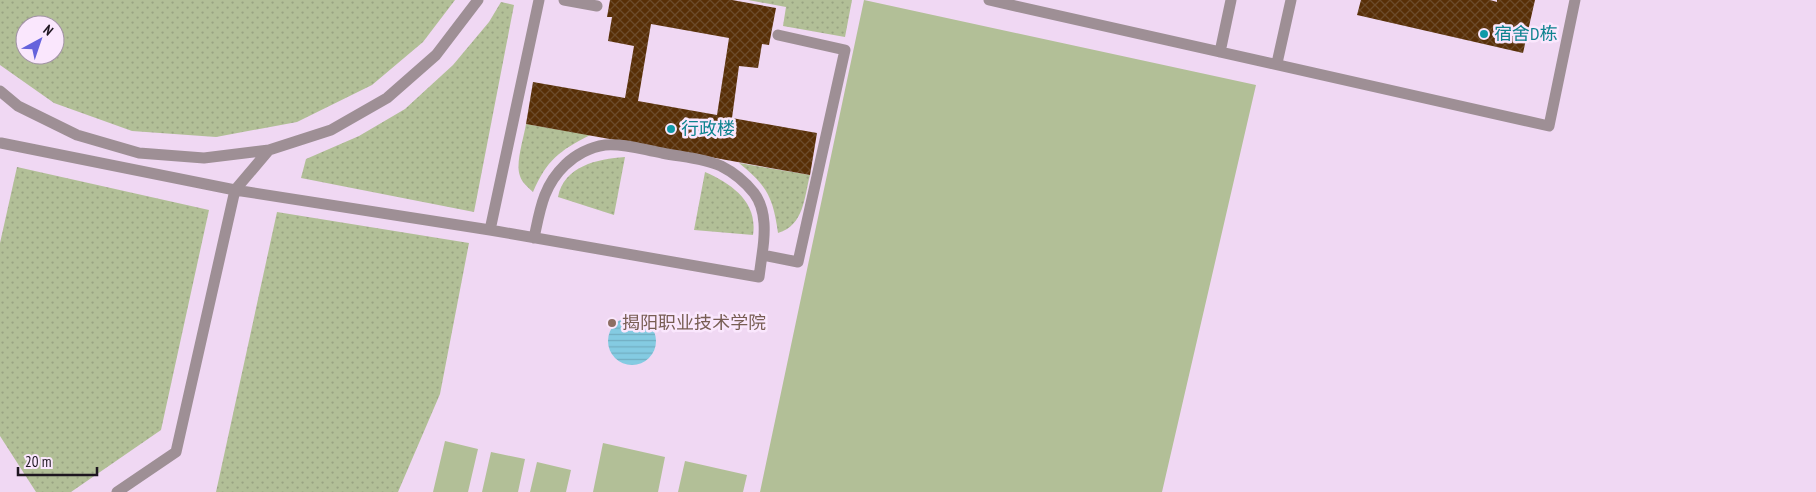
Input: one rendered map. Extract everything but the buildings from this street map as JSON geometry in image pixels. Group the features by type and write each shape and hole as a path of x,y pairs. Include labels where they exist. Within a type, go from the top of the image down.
{"lane":[{"path":"0,91 18,106 77,135 140,153 204,158 269,150 331,130 387,98 436,55 478,0"},
{"path":"490,230 539,0"},
{"path":"564,0 597,6"},
{"path":"989,0 1277,63 1549,126 1575,0"},
{"path":"1220,52 1232,0"},
{"path":"1277,63 1291,0"},
{"path":"762,255 798,262 845,50 778,35"},
{"path":"0,144 235,190 490,230 534,238 759,276 765,233 762,212 755,194 740,179 723,167 708,162 624,146 606,145 590,149 576,156 552,180 543,197 534,238"},
{"path":"117,492 176,452 235,190 269,150"}],"green space":[{"path":"0,0 455,0 423,42 372,85 297,122 216,137 132,131 54,103 0,65"},
{"path":"748,0 852,0 845,37 783,26 786,7"},
{"path":"864,0 1256,85 1162,492 760,492"},
{"path":"501,2 514,5 474,212 301,178 306,159 359,136 405,109 453,65 489,22"},
{"path":"526,124 590,135 570,146 549,164 533,192 522,181 519,171 519,158"},
{"path":"625,157 614,215 558,197 561,186 574,171 593,162"},
{"path":"739,163 810,175 802,210 793,224 787,229 778,233 774,210 767,193 756,179"},
{"path":"17,167 209,210 161,430 71,492 36,492 0,436 0,243"},
{"path":"705,172 725,182 741,196 751,213 753,235 694,230"},
{"path":"277,212 469,243 440,394 398,492 216,492"},
{"path":"445,441 478,449 468,492 433,492"},
{"path":"603,443 665,457 658,492 593,492"},
{"path":"491,452 525,459 518,492 482,492"},
{"path":"685,461 747,475 743,492 678,492"},
{"path":"537,462 571,470 566,492 530,492"}],"water":[{"path":"632,317 641,319 649,324 654,332 656,341 654,350 649,358 641,363 632,365 623,363 615,358 610,350 608,341 610,332 615,324 623,319"}],"place":[{"name":"宿舍D栋","path":"1484,34"},
{"name":"行政楼","path":"671,129"},
{"name":"揭阳职业技术学院","path":"612,323"}]}
